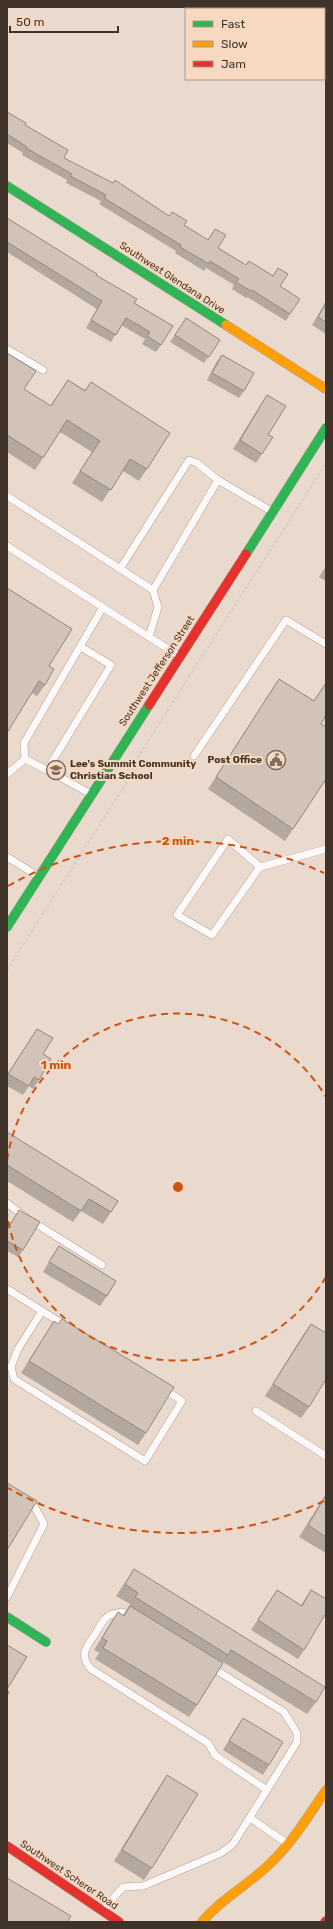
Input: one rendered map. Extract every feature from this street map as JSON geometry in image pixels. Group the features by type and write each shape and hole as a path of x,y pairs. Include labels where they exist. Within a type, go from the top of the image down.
{"street":[{"name":"Southwest Glendana Drive","path":"7,186 326,389"},
{"name":"Southwest Jefferson Street","path":"7,927 326,428"},
{"path":"7,1617 46,1642"},
{"path":"202,1922 221,1904 262,1872 289,1844 326,1790"},
{"name":"Southwest Scherer Road","path":"7,1846 120,1922"}],"lane":[{"path":"7,349 43,370"},
{"path":"120,569 189,460 197,463 218,480 272,511"},
{"path":"153,590 218,480"},
{"path":"7,496 153,590 158,607 149,637"},
{"path":"7,546 179,656"},
{"path":"25,758 24,743 103,607"},
{"path":"194,756 286,620 326,644"},
{"path":"47,770 110,665 81,647"},
{"path":"25,758 91,794"},
{"path":"7,774 25,758"},
{"path":"260,867 228,839 177,915 212,935 260,867 326,849"},
{"path":"7,858 39,877"},
{"path":"7,1203 25,1217 102,1265"},
{"path":"7,1289 75,1332"},
{"path":"42,1311 18,1349 11,1367 14,1379 145,1461 182,1401 155,1384"},
{"path":"256,1411 326,1456"},
{"path":"7,1597 44,1524 34,1506 23,1497"},
{"path":"136,1620 122,1612 113,1614 104,1619 86,1648 84,1654 86,1663 91,1669 208,1743 215,1755 267,1790"},
{"path":"102,1911 123,1887 143,1886 221,1853 234,1844 297,1742 298,1733 284,1712 203,1662"},
{"path":"250,1818 289,1844"}],"path":[{"path":"7,970 134,771 136,760 326,463"}],"building":[{"path":"7,112 26,123 25,125 68,150 64,158 113,183 115,180 169,216 172,212 187,221 184,225 208,240 215,229 226,235 218,248 246,265 249,261 273,276 278,268 288,274 280,286 300,299 290,314 252,290 251,291 236,282 239,279 210,261 209,264 180,247 181,245 104,198 106,195 70,176 72,174 26,148 27,147 7,134"},
{"path":"7,218 97,274 96,275 137,299 134,303 173,326 161,345 147,336 150,332 126,318 116,335 91,320 102,301 7,242"},
{"path":"326,303 326,322 318,317"},
{"path":"186,318 220,340 209,357 175,335"},
{"path":"7,353 36,371 24,389 51,406 68,380 85,391 91,382 170,433 147,469 130,459 111,490 80,471 100,441 67,420 43,458 7,435"},
{"path":"222,355 254,373 244,391 212,373"},
{"path":"267,395 286,406 268,435 273,437 262,454 240,440"},
{"path":"7,588 72,629 49,666 54,669 45,685 39,681 7,733"},
{"name":"Post Office","path":"279,679 314,701 326,683 326,715 321,724 326,727 326,779 293,829 216,777"},
{"path":"37,1029 53,1038 43,1054 51,1059 39,1080 34,1077 29,1086 8,1074"},
{"path":"7,1132 118,1201 111,1212 89,1199 81,1211 7,1165"},
{"path":"19,1210 40,1222 23,1250 7,1241 7,1230"},
{"path":"59,1246 116,1281 107,1296 49,1262"},
{"path":"62,1319 174,1387 146,1433 29,1361 54,1321 58,1324"},
{"path":"311,1324 326,1333 326,1379 309,1407 273,1384"},
{"path":"7,1483 37,1501 7,1550"},
{"path":"326,1495 326,1537 308,1525"},
{"path":"134,1569 325,1687 316,1702 231,1650 228,1655 135,1597 138,1593 125,1584"},
{"path":"277,1590 302,1606 311,1590 326,1599 326,1613 304,1650 258,1620"},
{"path":"130,1606 223,1663 197,1705 103,1648 107,1641 102,1638 118,1612 124,1616"},
{"path":"7,1645 27,1657 7,1689"},
{"path":"243,1718 283,1742 269,1765 229,1741"},
{"path":"167,1775 198,1794 152,1868 122,1850"},
{"path":"7,1878 71,1916 67,1922 7,1922"}],"traffic: fast":[{"path":"7,186 226,325"},
{"path":"246,554 326,428"},
{"path":"7,927 149,705"},
{"path":"7,1617 46,1642"}],"traffic: slow":[{"path":"226,325 326,389"},
{"path":"202,1922 223,1901 255,1877 281,1852 297,1832 326,1790"}],"traffic: jam":[{"path":"149,705 246,554"},
{"path":"7,1846 119,1922"}],"place":[{"name":"Post Office","path":"276,760"},
{"name":"Lee's Summit Community Christian School","path":"56,770"}]}
